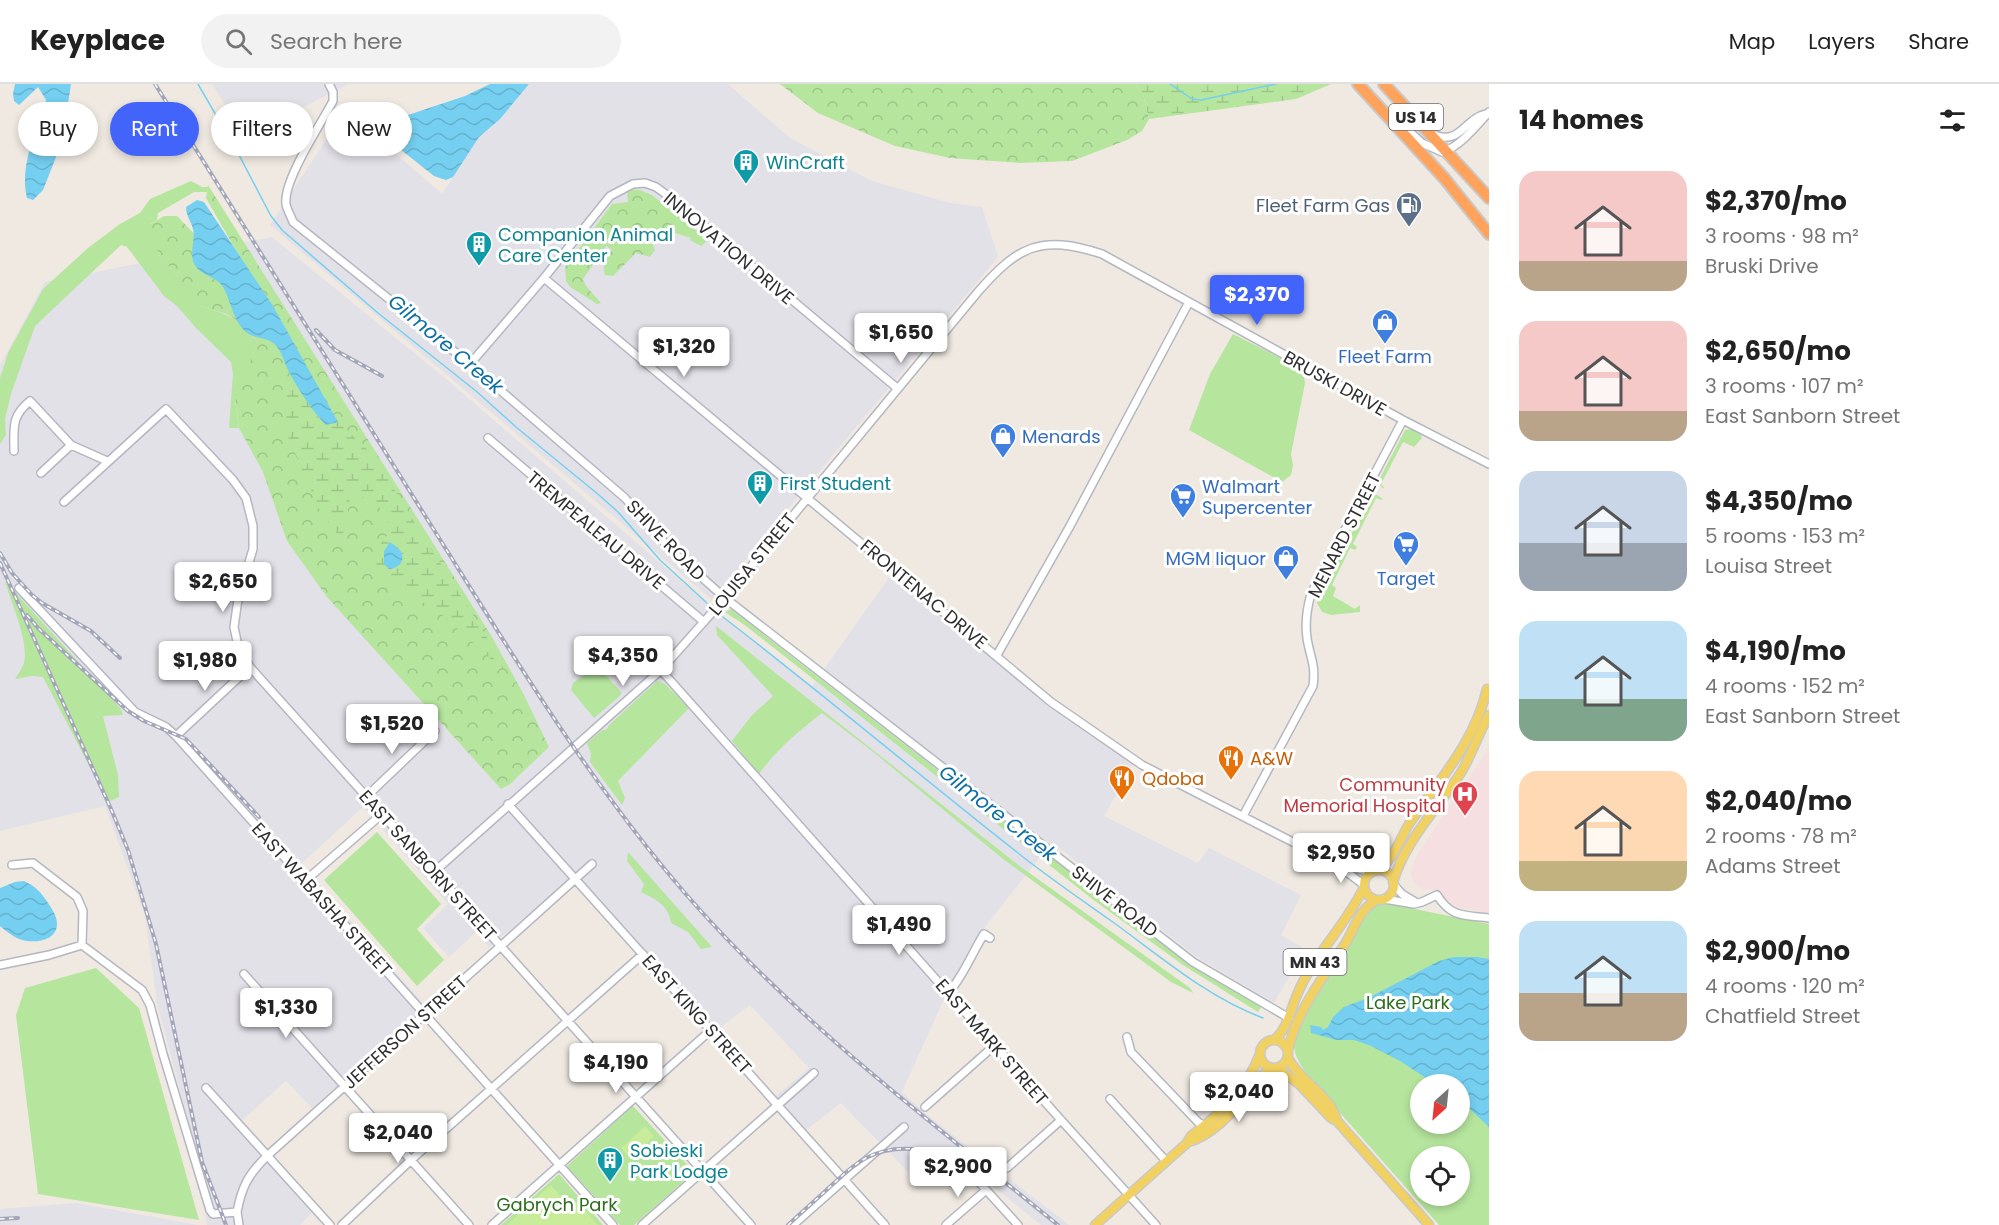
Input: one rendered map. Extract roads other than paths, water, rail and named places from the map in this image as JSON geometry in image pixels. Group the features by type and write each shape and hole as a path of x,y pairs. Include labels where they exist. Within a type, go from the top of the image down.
{"highway":[{"name":"US 14","path":"1358,84 1388,115 1489,234"},
{"name":"US 14","path":"1384,84 1489,198"}],"main road":[{"name":"MN 43","path":"1260,1054 1263,1045 1274,1040 1283,1031 1307,973 1348,917 1366,878 1390,859 1410,823 1465,746 1479,718 1488,687"},
{"name":"MN 43","path":"1274,1068 1284,1065 1295,1026 1317,984 1345,944 1363,910 1391,894 1403,856 1460,774 1489,715"},
{"path":"1374,871 1387,873 1394,884"},
{"path":"1364,886 1368,896 1380,900"},
{"path":"1274,1040 1282,1043 1295,1069 1323,1097 1337,1121"},
{"path":"1095,1225 1187,1143 1191,1136 1237,1097 1260,1054"},
{"path":"1260,1054 1263,1063 1300,1085 1337,1121 1429,1225"},
{"path":"1187,1143 1221,1122 1242,1101 1260,1077 1274,1068"}],"street":[{"name":"SHIVE ROAD","path":"329,84 333,92 333,101 292,177 287,193 286,204 293,222 470,364 625,498 671,550 725,598 1193,962 1289,1018"},
{"path":"1388,115 1398,120 1429,148 1442,152 1475,128 1488,113"},
{"path":"1432,135 1442,138 1453,137 1476,118 1488,113"},
{"name":"INNOVATION DRIVE","path":"470,364 610,196 633,184 645,183 656,187 670,198 897,388"},
{"name":"BRUSKI DRIVE","path":"1016,254 1037,247 1056,245 1076,246 1102,254 1403,420 1489,464"},
{"name":"LOUISA STREET","path":"434,872 661,670 725,598 998,269 1016,254"},
{"name":"FRONTENAC DRIVE","path":"544,278 1051,702 1142,765 1336,864 1364,886"},
{"path":"997,655 1070,526 1190,302"},
{"path":"14,451 14,428 19,410 30,401 71,445 107,461"},
{"name":"EAST SANBORN STREET","path":"64,502 166,409 233,480 246,498 253,526 253,549 238,599 234,627 238,646 250,667 750,1225"},
{"name":"MENARD STREET","path":"1243,816 1313,686 1315,670 1306,637 1307,610 1311,594 1403,420"},
{"name":"TREMPEALEAU DRIVE","path":"488,438 704,622"},
{"path":"41,473 71,445"},
{"name":"EAST WABASHA STREET","path":"19,588 135,712 166,727 176,736 613,1225"},
{"path":"176,736 250,667"},
{"name":"EAST MARK STREET","path":"661,670 1156,1225"},
{"path":"366,797 435,731"},
{"name":"EAST KING STREET","path":"508,804 885,1225"},
{"path":"305,881 382,814"},
{"path":"12,865 33,863 77,897 83,911 82,945"},
{"name":"JEFFERSON STREET","path":"237,1212 241,1191 251,1172 267,1156 592,864"},
{"name":"FRONTENAC DRIVE","path":"1336,864 1374,871"},
{"path":"1394,884 1402,894 1417,903"},
{"path":"1380,900 1414,904 1437,895 1446,908 1454,913 1489,918"},
{"path":"948,993 955,985 984,934 990,938"},
{"path":"0,965 49,955 82,945"},
{"path":"82,945 142,990 150,1005 210,1210 213,1214 237,1212 239,1225"},
{"path":"342,1225 411,1160 643,954"},
{"path":"244,974 469,1225"},
{"path":"492,1225 634,1096 711,1030"},
{"path":"1126,1037 1131,1052 1204,1126"},
{"path":"925,1107 995,1045"},
{"path":"642,1225 814,1073"},
{"path":"206,1088 330,1225"},
{"path":"1110,1099 1166,1161"},
{"path":"1007,1168 1061,1120"},
{"path":"793,1225 904,1127"},
{"path":"968,1170 1017,1225"},
{"path":"946,1225 986,1190"}],"water":[{"path":"15,84 71,84 68,102 45,102 38,87 18,104 14,101"},
{"path":"490,84 529,84 500,119 479,137 453,177 446,180 434,176 409,156 412,156 412,114 465,96"},
{"path":"28,156 56,156 43,190 33,200 27,198 25,186"},
{"path":"197,200 204,202 273,306 338,422 326,425 295,383 275,344 246,332 238,322 223,287 194,264 193,229 186,207"},
{"path":"390,542 400,551 402,562 395,568 389,569 384,564 384,551"},
{"path":"24,881 40,893 56,918 56,930 53,935 43,940 19,939 0,926 0,888"},
{"path":"1454,957 1489,959 1489,1127 1470,1109 1470,1074 1420,1074 1371,1046 1354,1040 1336,1040 1311,1033 1310,1025 1321,1027 1323,1030 1344,1007 1370,997 1439,961"}],"waterway":[{"name":"Gilmore Creek","path":"198,84 271,216 282,230 378,313 476,391 599,495 618,512 660,560 707,603"},
{"path":"1170,84 1192,99 1201,100 1276,84"},
{"name":"Gilmore Creek","path":"723,617 1041,870 1202,987 1263,1018"}],"railway":[{"path":"155,84 519,665 581,758 648,849 726,938 771,983 864,1067 1058,1225"},
{"path":"316,330 335,350 382,376"},
{"path":"0,553 12,573 32,595 91,631 120,658"},
{"path":"0,563 128,850 156,944 202,1162 226,1225"},
{"path":"27,615 38,628 128,711 144,721 186,739 259,817"},
{"path":"788,1225 852,1167 879,1153 906,1149 934,1152 973,1167"},
{"path":"0,1219 18,1218"}],"place":[{"name":"WinCraft","path":"746,185"},
{"name":"Fleet Farm Gas","path":"1409,228"},
{"name":"Companion Animal Care Center","path":"479,267"},
{"name":"Fleet Farm","path":"1385,345"},
{"name":"Menards","path":"1003,459"},
{"name":"First Student","path":"760,506"},
{"name":"Walmart Supercenter","path":"1183,519"},
{"name":"Target","path":"1406,567"},
{"name":"MGM liquor","path":"1286,581"},
{"name":"A&W","path":"1231,781"},
{"name":"Qdoba","path":"1122,801"},
{"name":"Community Memorial Hospital","path":"1465,817"},
{"name":"Sobieski Park Lodge","path":"610,1183"}],"park label":[{"name":"Lake Park","path":"1408,1002"},
{"name":"Gabrych Park","path":"557,1204"}]}
